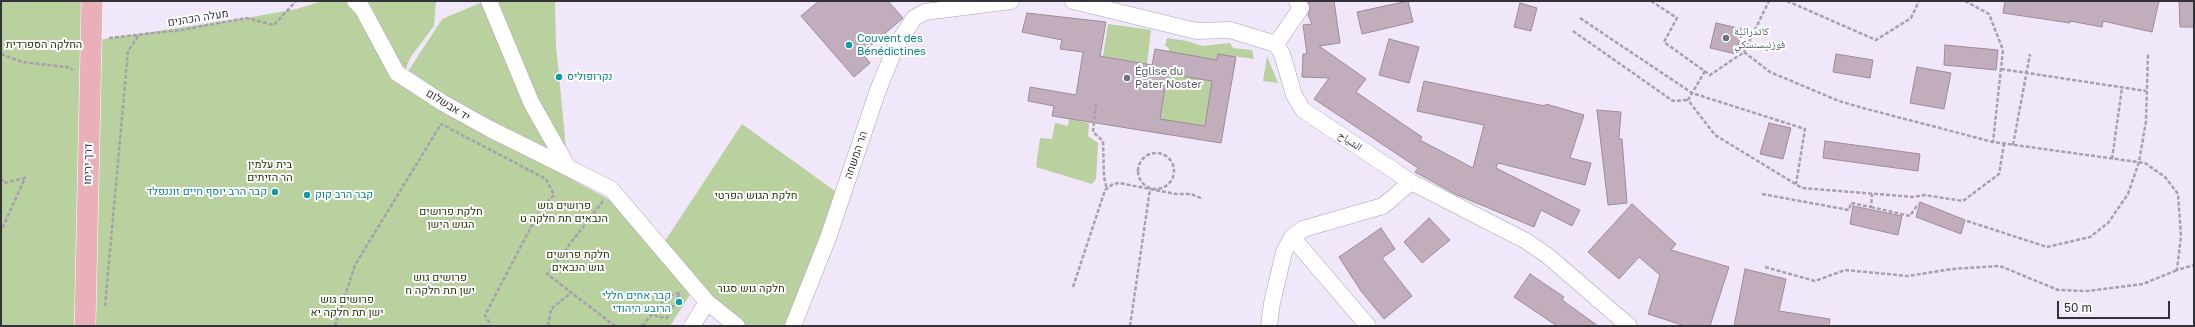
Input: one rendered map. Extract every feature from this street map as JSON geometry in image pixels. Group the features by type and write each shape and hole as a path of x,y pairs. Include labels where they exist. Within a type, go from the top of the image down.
{"main road":[{"name":"דרך יריחו","path":"85,326 92,1"}],"street":[{"path":"489,1 532,102 568,166"},
{"name":"הר המשחה","path":"793,326 828,238 878,90 896,46 914,18 925,12 946,5 1011,1"},
{"path":"1073,1 1196,32 1230,30 1276,44 1301,8 1297,1"},
{"name":"יד אבשלום","path":"359,4 397,73 443,103 490,129 568,166 611,189 707,302 737,326"},
{"name":"الشياح","path":"1276,44 1282,54 1294,95 1303,110 1411,182 1531,245 1548,256 1629,326"},
{"path":"1268,326 1284,252 1292,236 1303,229 1383,206 1411,182"},
{"path":"1292,236 1368,326"},
{"path":"692,326 707,302"}],"path":[{"name":"מעלה הכהנים","path":"91,41 181,30 246,18 274,25 296,1"},
{"path":"1651,1 1677,18 1664,42 1710,75 1744,52 1769,1"},
{"path":"1787,1 1876,40 1911,18 1919,1"},
{"path":"1965,1 1989,14 2002,50 1993,142"},
{"path":"1580,18 1692,93 1805,129 1796,184"},
{"path":"1574,31 1673,101 1688,100"},
{"path":"104,313 128,51 139,35"},
{"path":"1744,52 1770,72 1839,101 1993,142 2145,163 2165,177 2178,194 2180,236 2177,270"},
{"path":"1,54 22,62 67,67 83,75 90,74"},
{"path":"2013,145 2030,54"},
{"path":"1967,221 2047,247 2090,237 2108,223 2128,194 2139,162 2146,121 2148,54"},
{"path":"2000,69 2146,92"},
{"path":"1688,100 1704,71"},
{"path":"2112,159 2122,88"},
{"path":"1688,100 1715,136 1802,188 1914,197 1924,195 1963,201 2000,174 2004,144"},
{"path":"1096,104 1093,132 1103,141 1104,177 1107,189"},
{"path":"335,326 355,265 441,124 546,179 554,195 541,208 485,315 491,326"},
{"path":"1161,153 1171,160 1174,166 1172,181 1163,188 1150,189 1140,180 1138,170 1139,164 1147,155 1161,153"},
{"path":"1,178 4,183 25,178 1,231"},
{"path":"1073,287 1107,189 1113,184 1120,183 1176,194 1191,194 1203,199"},
{"path":"611,189 547,274 615,326"},
{"path":"1130,326 1150,189"},
{"path":"1762,194 1849,210 1851,203 1910,216 1918,204"},
{"path":"1871,207 1872,194"},
{"path":"1765,267 1814,281 1845,270 1908,276 1952,269 2000,266 2058,290 2087,291 2143,284 2177,270 2194,265"},
{"path":"548,326 551,309 571,293"},
{"path":"642,326 667,296 680,293 667,318 656,316 654,312"}],"green space":[{"name":"בית עלמין הר הזיתים","path":"1,1 89,1 91,41 252,17 296,9 323,1 436,1 434,26 410,58 400,85 610,200 691,293 670,326 1,326"},
{"path":"485,1 555,1 556,45 567,158 526,144 407,73 442,19"},
{"path":"1108,24 1151,30 1147,64 1103,56"},
{"path":"1167,38 1187,41 1203,46 1230,43 1233,48 1252,50 1254,59 1233,56 1218,68 1166,61 1169,48 1165,46"},
{"path":"1267,56 1278,83 1263,81"},
{"path":"1167,74 1212,81 1205,126 1160,119"},
{"path":"1069,119 1089,123 1088,136 1098,143 1096,179 1092,184 1036,167 1040,138 1052,139 1055,123 1068,126"},
{"name":"חלקת הגוש הפרטי","path":"742,124 839,194 790,326 739,326 663,244"}],"building":[{"name":"Couvent des Bénédictines","path":"819,1 888,1 903,18 862,53 870,63 854,77 801,16"},
{"path":"1308,1 1334,1 1340,43 1319,46 1366,79 1356,92 1422,137 1420,140 1473,168 1484,125 1417,111 1424,81 1545,106 1546,104 1584,115 1570,158 1591,163 1585,185 1498,163 1496,168 1580,210 1572,226 1541,210 1534,227 1455,194 1415,172 1418,168 1314,99 1329,78 1302,77 1303,54 1307,54 1303,25 1312,24 1308,15 1310,8"},
{"path":"1408,1 1413,22 1362,34 1357,12"},
{"path":"2005,1 2159,1 2152,32 2103,21 2102,27 2070,21 2070,23 2003,13"},
{"path":"2179,1 2194,1 2194,27 2180,27"},
{"path":"1520,3 1537,8 1531,31 1514,27"},
{"path":"1027,13 1106,22 1100,56 1152,65 1155,49 1217,60 1218,54 1236,57 1221,143 1052,116 1054,106 1028,101 1030,87 1076,95 1083,52 1060,49 1062,40 1022,32","holes":["1167,74 1212,81 1205,126 1160,119"]},
{"name":"كاتدرائية فوزنيسنسكي","path":"1716,23 1742,29 1736,54 1710,48"},
{"path":"1389,39 1419,47 1409,83 1379,75"},
{"path":"1945,45 1998,50 1996,70 1944,65"},
{"path":"1836,54 1873,60 1870,78 1833,72"},
{"path":"1917,67 1951,73 1944,109 1910,103"},
{"path":"1597,110 1621,112 1619,139 1622,139 1627,203 1608,205"},
{"path":"1769,123 1791,128 1783,159 1760,154"},
{"path":"1825,141 1920,154 1918,171 1823,158"},
{"path":"1920,202 1965,220 1961,234 1916,217"},
{"path":"1632,204 1676,244 1671,250 1729,267 1710,326 1685,326 1648,314 1660,275 1639,257 1619,279 1588,252"},
{"path":"1853,206 1902,216 1898,235 1850,224"},
{"path":"1429,218 1450,240 1422,263 1404,242"},
{"path":"1381,228 1395,249 1382,258 1412,296 1384,319 1361,291 1339,257"},
{"path":"1745,269 1786,279 1779,311 1830,319 1829,326 1734,326"},
{"path":"1530,274 1564,297 1562,300 1598,326 1557,326 1514,297"}],"place":[{"name":"كاتدرائية فوزنيسنسكي","path":"1726,38"},
{"name":"Couvent des Bénédictines","path":"849,45"},
{"name":"נקרופוליס","path":"559,77"},
{"name":"Église du Pater Noster","path":"1127,78"},
{"name":"קבר הרב יוסף חיים זוננפלד","path":"275,192"},
{"name":"קבר הרב קוק","path":"307,195"},
{"name":"קבר אחים חללי הרובע היהודי","path":"679,302"}],"park label":[{"name":"החלקה הספרדית","path":"44,45"},
{"name":"פרושים גוש הנבאים תת חלקה ט","path":"564,212"},
{"name":"חלקת פרושים הגוש הישן","path":"451,218"},
{"name":"חלקת פרושים גוש הנבאים","path":"578,261"},
{"name":"פרושים גוש ישן תת חלקה ח","path":"440,284"},
{"name":"חלקה גוש סגור","path":"751,289"},
{"name":"פרושים גוש ישן תת חלקה יא","path":"347,306"}]}
